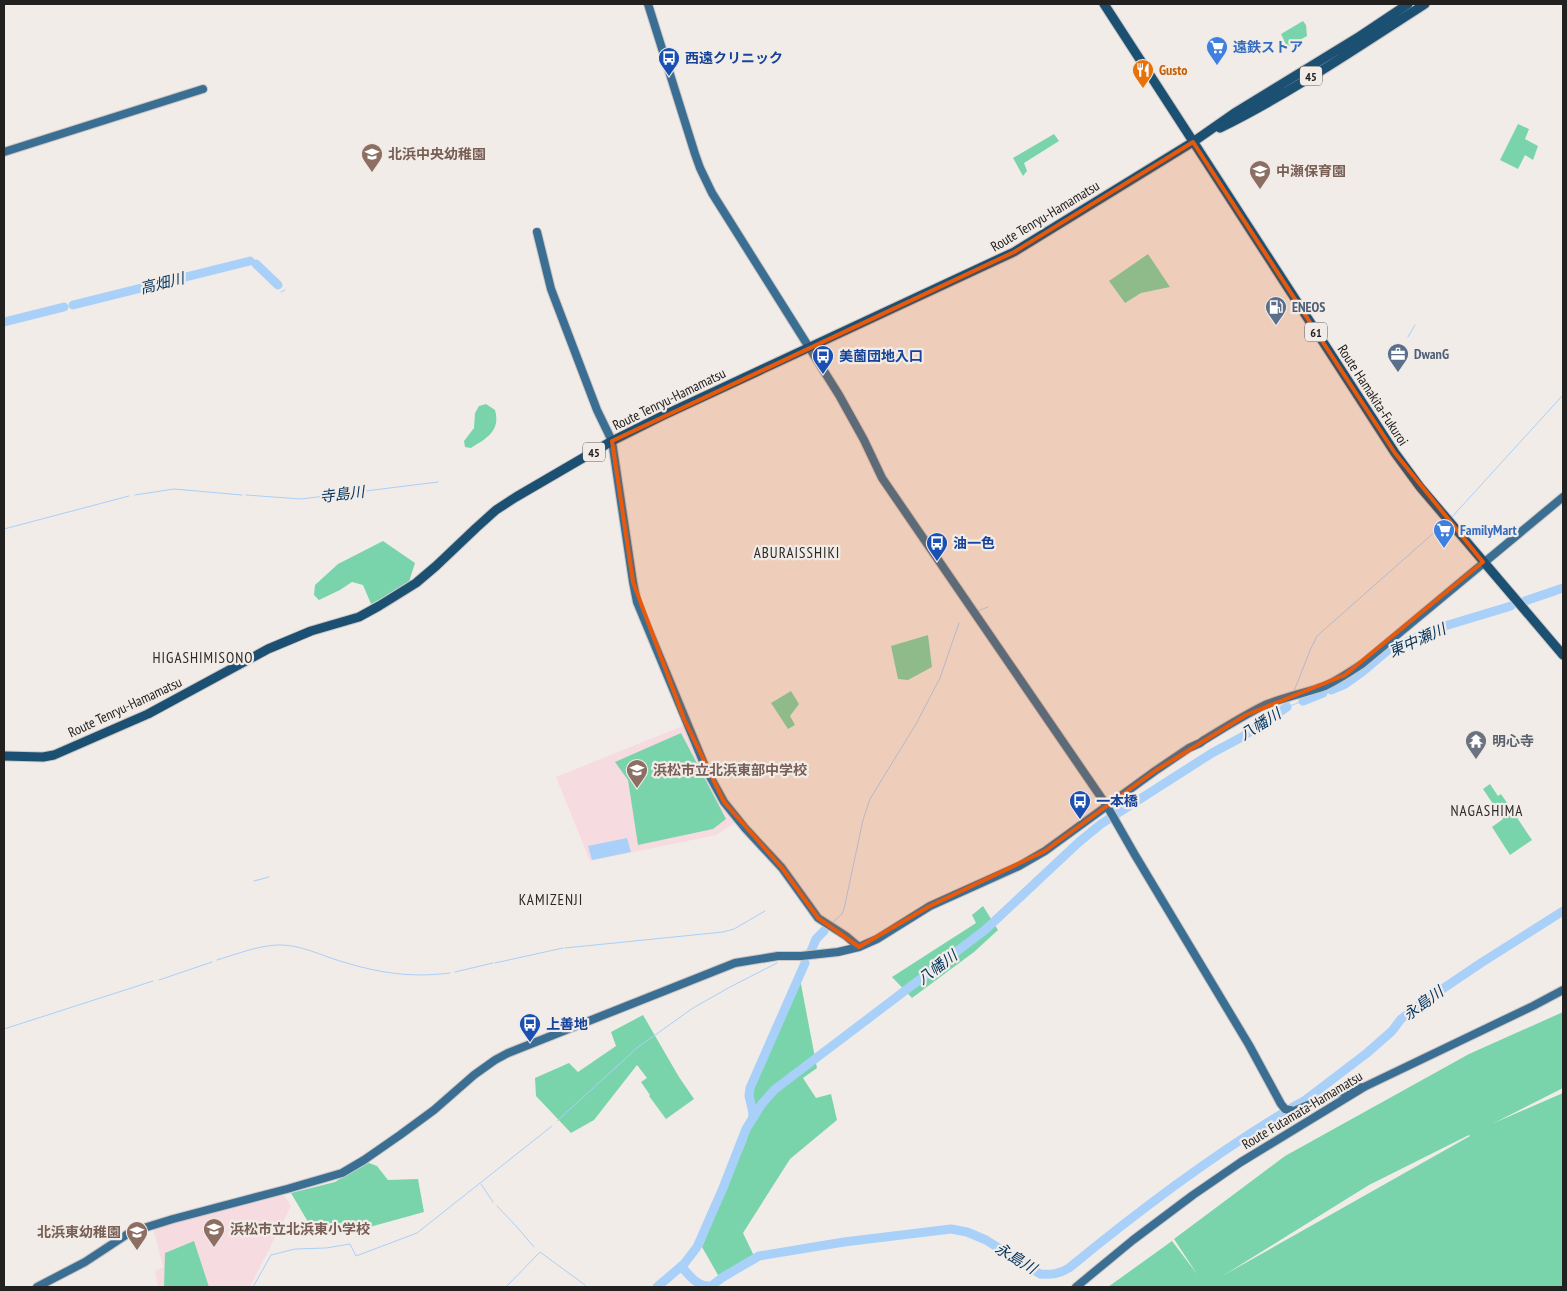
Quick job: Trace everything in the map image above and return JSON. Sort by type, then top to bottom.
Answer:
[{"type":"main road","name":"Route Hamakita-Fukuroi","points":[[1104,4],[1394,453],[1420,487],[1563,655]]},
{"type":"main road","name":"Route Tenryu-Hamamatsu","points":[[4,756],[43,757],[54,755],[148,714],[276,646],[311,631],[359,616],[416,583],[503,506],[612,442],[809,347],[1014,252],[1193,142],[1236,112],[1360,36],[1408,4]]},
{"type":"main road","name":"Route Tenryu-Hamamatsu","points":[[1193,142],[1240,119],[1425,4]]},
{"type":"street","points":[[648,4],[695,154],[703,177],[712,193],[847,408],[882,478],[1109,809],[1285,1109],[1294,1111],[1352,1088],[1364,1087]]},
{"type":"street","points":[[4,152],[203,89]]},
{"type":"street","points":[[538,232],[552,288],[597,410],[612,442],[637,602],[707,771],[724,802],[782,868],[815,915],[859,947]]},
{"type":"street","points":[[38,1287],[85,1262],[134,1231],[342,1173],[400,1135],[434,1110],[474,1075],[494,1060],[508,1053],[735,963],[778,956],[801,956],[838,952],[877,940],[914,915],[946,898],[1019,866],[1045,851],[1109,809],[1155,772],[1190,748],[1246,715],[1291,696],[1324,686],[1350,672],[1563,497]]},
{"type":"street","name":"Route Futamata-Hamamatsu","points":[[1076,1287],[1133,1240],[1201,1189],[1241,1162],[1364,1087],[1534,1006],[1563,990]]},
{"type":"highlighted area","points":[[1193,142],[1395,453],[1483,562],[1345,675],[1246,715],[1155,771],[1045,851],[930,906],[859,947],[818,918],[782,868],[724,802],[684,719],[633,582],[612,441],[1014,252]]},
{"type":"shaded area","name":"浜松市立北浜東部中学校","points":[[685,725],[736,822],[716,835],[590,861],[556,777]]},
{"type":"shaded area","name":"浜松市立北浜東小学校","points":[[284,1195],[291,1206],[250,1287],[158,1287],[155,1271],[163,1267],[153,1228]]},
{"type":"green space","points":[[1303,21],[1306,25],[1307,36],[1287,47],[1281,34]]},
{"type":"green space","points":[[1518,124],[1529,129],[1525,139],[1538,146],[1533,160],[1525,155],[1518,169],[1500,160]]},
{"type":"green space","points":[[1054,134],[1059,141],[1024,163],[1027,171],[1023,176],[1013,158]]},
{"type":"green space","points":[[1148,254],[1170,287],[1141,293],[1125,303],[1109,281]]},
{"type":"green space","points":[[486,404],[495,410],[496,424],[494,429],[487,438],[477,445],[471,448],[465,447],[464,441],[474,428],[475,413],[479,406]]},
{"type":"green space","points":[[383,541],[415,563],[408,585],[371,604],[363,585],[352,582],[319,600],[314,595],[315,585],[338,564]]},
{"type":"green space","points":[[928,635],[932,667],[908,680],[898,679],[891,646]]},
{"type":"green space","points":[[791,691],[799,704],[790,716],[795,725],[788,729],[771,703]]},
{"type":"green space","points":[[681,733],[726,819],[713,829],[638,845],[628,780],[615,762]]},
{"type":"green space","points":[[1490,784],[1498,796],[1501,794],[1532,840],[1510,855],[1492,827],[1503,819],[1483,789]]},
{"type":"green space","points":[[983,906],[998,930],[974,952],[912,998],[892,977],[976,923],[972,915]]},
{"type":"green space","points":[[800,979],[817,1068],[803,1078],[816,1098],[831,1094],[837,1120],[790,1159],[743,1233],[755,1258],[718,1275],[702,1247],[747,1139],[751,1091]]},
{"type":"green space","points":[[1563,1012],[1563,1088],[1494,1123],[1563,1093],[1563,1287],[1108,1287],[1172,1241],[1197,1274],[1174,1239],[1285,1156],[1469,1054]],"holes":[[[1470,1136],[1224,1275],[1369,1185]]]},
{"type":"green space","points":[[643,1015],[694,1099],[666,1119],[641,1082],[647,1078],[637,1065],[594,1120],[571,1133],[536,1096],[535,1078],[569,1063],[578,1072],[616,1046],[611,1032]]},
{"type":"green space","points":[[366,1162],[377,1166],[388,1180],[418,1179],[424,1212],[366,1228],[364,1224],[311,1227],[291,1193],[335,1182]]},
{"type":"green space","points":[[194,1241],[209,1287],[164,1287],[165,1253]]},
{"type":"water","points":[[627,838],[631,852],[592,860],[588,846]]},
{"type":"waterway","name":"高畑川","points":[[73,305],[250,261]]},
{"type":"waterway","name":"高畑川","points":[[256,264],[278,285]]},
{"type":"waterway","name":"高畑川","points":[[281,292],[285,290]]},
{"type":"waterway","name":"高畑川","points":[[4,322],[64,307]]},
{"type":"waterway","points":[[1408,337],[1415,325]]},
{"type":"waterway","points":[[1451,518],[1563,395]]},
{"type":"waterway","name":"寺島川","points":[[246,495],[301,499],[438,482]]},
{"type":"waterway","name":"寺島川","points":[[135,495],[174,489],[242,495]]},
{"type":"waterway","name":"寺島川","points":[[4,529],[129,496]]},
{"type":"waterway","points":[[1293,693],[1317,636],[1446,522]]},
{"type":"waterway","name":"東中瀬川","points":[[1525,601],[1563,588]]},
{"type":"waterway","name":"東中瀬川","points":[[1331,690],[1345,684],[1388,650],[1435,629],[1511,606]]},
{"type":"waterway","points":[[978,611],[988,607]]},
{"type":"waterway","points":[[831,924],[842,914],[844,909],[863,820],[870,799],[916,724],[940,678],[959,623]]},
{"type":"waterway","name":"東中瀬川","points":[[1303,701],[1323,693]]},
{"type":"waterway","points":[[1291,699],[1287,707],[1303,701]]},
{"type":"waterway","name":"八幡川","points":[[657,1287],[684,1264],[697,1247],[746,1129],[761,1105],[774,1090],[985,930],[1079,842],[1101,824],[1287,707]]},
{"type":"waterway","points":[[254,881],[269,877]]},
{"type":"waterway","points":[[565,948],[723,932],[734,929],[765,911]]},
{"type":"waterway","name":"永島川","points":[[1293,1107],[1304,1101],[1367,1053],[1392,1031],[1401,1019],[1429,998],[1563,911]]},
{"type":"waterway","points":[[811,951],[816,939],[824,931]]},
{"type":"waterway","points":[[217,960],[262,947],[285,945],[381,971],[408,975],[450,973]]},
{"type":"waterway","points":[[495,963],[563,948]]},
{"type":"waterway","points":[[159,980],[212,962]]},
{"type":"waterway","points":[[455,972],[493,963]]},
{"type":"waterway","points":[[557,1121],[638,1047],[693,1008],[777,963]]},
{"type":"waterway","points":[[754,1117],[749,1096],[750,1088],[805,963]]},
{"type":"waterway","points":[[4,1029],[153,981]]},
{"type":"waterway","name":"永島川","points":[[710,1287],[723,1277],[759,1256],[844,1242],[951,1229],[967,1232],[986,1240],[1040,1274],[1059,1273],[1069,1268],[1200,1167],[1283,1113]]},
{"type":"waterway","points":[[253,1287],[271,1255],[295,1249],[326,1248],[350,1244],[356,1256],[417,1233],[552,1126]]},
{"type":"waterway","points":[[481,1184],[493,1202]]},
{"type":"waterway","points":[[497,1206],[534,1247]]},
{"type":"waterway","points":[[506,1287],[540,1252],[585,1285]]},
{"type":"waterway","points":[[681,1266],[698,1283],[711,1286]]},
{"type":"place","name":"遠鉄ストア","points":[[1217,66]]},
{"type":"place","name":"西遠クリニック","points":[[669,77]]},
{"type":"place","name":"Gusto","points":[[1143,89]]},
{"type":"place","name":"北浜中央幼稚園","points":[[372,173]]},
{"type":"place","name":"中瀬保育園","points":[[1260,190]]},
{"type":"place","name":"ENEOS","points":[[1276,326]]},
{"type":"place","name":"DwanG","points":[[1398,373]]},
{"type":"place","name":"美薗団地入口","points":[[823,375]]},
{"type":"place","name":"FamilyMart","points":[[1444,549]]},
{"type":"place","name":"油一色","points":[[937,562]]},
{"type":"place","name":"明心寺","points":[[1476,760]]},
{"type":"place","name":"浜松市立北浜東部中学校","points":[[637,789]]},
{"type":"place","name":"一本橋","points":[[1080,820]]},
{"type":"place","name":"上善地","points":[[530,1043]]},
{"type":"place","name":"浜松市立北浜東小学校","points":[[214,1248]]},
{"type":"place","name":"北浜東幼稚園","points":[[137,1251]]},
{"type":"district","name":"ABURAISSHIKI","points":[[797,552]]},
{"type":"district","name":"HIGASHIMISONO","points":[[203,657]]},
{"type":"district","name":"NAGASHIMA","points":[[1487,810]]},
{"type":"district","name":"KAMIZENJI","points":[[551,899]]}]
